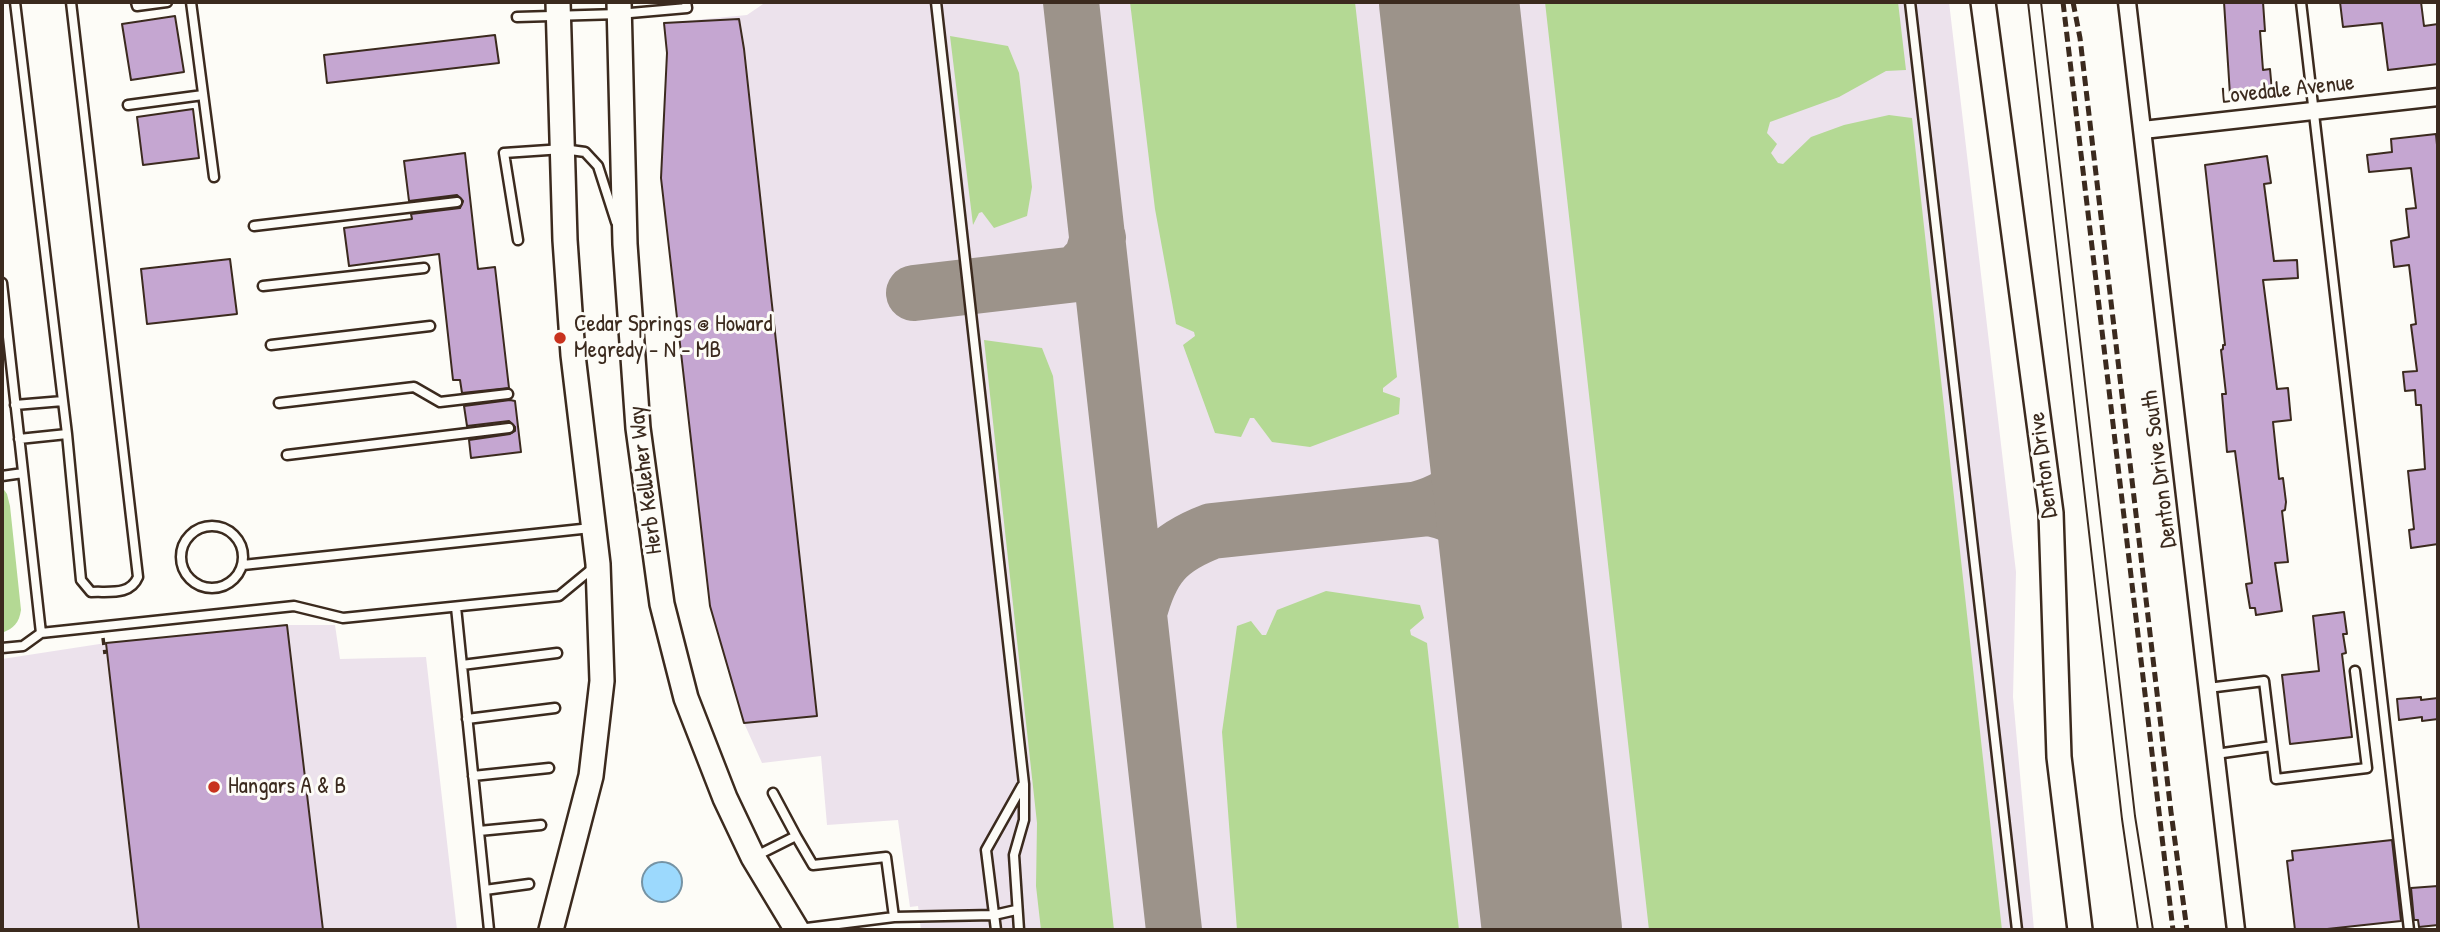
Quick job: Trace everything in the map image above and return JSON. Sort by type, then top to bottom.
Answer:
[{"type":"main road","name":"Denton Drive","points":[[1983,2],[2051,513],[2059,757],[2081,930]]},
{"type":"main road","points":[[551,930],[588,787],[602,681],[598,564],[573,355],[565,240],[558,8]]},
{"type":"main road","name":"Herb Kelleher Way","points":[[619,8],[625,244],[638,428],[662,604],[686,698],[726,798],[753,857],[797,930]]},
{"type":"street","name":"Denton Drive South","points":[[2127,2],[2236,930]]},
{"type":"street","name":"Lovedale Avenue","points":[[2143,130],[2438,97]]},
{"type":"lane","points":[[15,2],[67,434],[81,580],[91,592],[128,590],[138,577],[71,2]]},
{"type":"lane","points":[[136,2],[137,6],[167,2]]},
{"type":"lane","points":[[191,2],[214,177]]},
{"type":"lane","points":[[517,17],[558,8],[687,8],[687,2]]},
{"type":"lane","points":[[936,2],[1024,784],[1024,820],[1014,855],[1018,930]]},
{"type":"lane","points":[[1910,2],[2017,930]]},
{"type":"lane","points":[[2301,2],[2409,930]]},
{"type":"lane","points":[[128,105],[203,95]]},
{"type":"lane","points":[[518,240],[504,153],[563,149],[585,152],[598,166],[625,244]]},
{"type":"lane","points":[[254,226],[457,202]]},
{"type":"lane","points":[[263,286],[424,268]]},
{"type":"lane","points":[[2,283],[41,633]]},
{"type":"lane","points":[[271,345],[430,326]]},
{"type":"lane","points":[[279,403],[414,387],[440,402],[508,394]]},
{"type":"lane","points":[[15,405],[63,401]]},
{"type":"lane","points":[[287,455],[509,428]]},
{"type":"lane","points":[[19,439],[67,434]]},
{"type":"lane","points":[[2,476],[23,473]]},
{"type":"lane","points":[[243,565],[243,554],[234,535],[215,526],[194,532],[182,549],[183,568],[196,583],[205,587],[224,586],[232,581],[243,565],[594,527]]},
{"type":"lane","points":[[2,648],[23,646],[41,633],[54,631],[294,606],[343,618],[559,596],[598,564]]},
{"type":"lane","points":[[456,607],[489,930]]},
{"type":"lane","points":[[462,665],[557,653]]},
{"type":"lane","points":[[2208,688],[2264,681],[2276,779],[2367,768],[2355,671]]},
{"type":"lane","points":[[467,719],[555,708]]},
{"type":"lane","points":[[2216,754],[2272,746]]},
{"type":"lane","points":[[473,776],[550,768]]},
{"type":"lane","points":[[996,930],[986,849],[1024,784]]},
{"type":"lane","points":[[773,793],[813,865],[886,857],[894,918]]},
{"type":"lane","points":[[479,831],[541,825]]},
{"type":"lane","points":[[753,857],[796,836]]},
{"type":"lane","points":[[485,890],[529,884]]},
{"type":"lane","points":[[797,930],[894,918],[994,915],[1016,910]]},
{"type":"path","points":[[103,633],[104,654]]},
{"type":"shaded area","points":[[766,2],[1949,2],[2016,572],[2013,697],[2034,930],[921,930],[918,906],[910,907],[898,820],[827,825],[821,756],[762,763],[744,723],[710,606],[661,178],[667,53],[664,23],[747,15]]},
{"type":"shaded area","points":[[287,625],[335,625],[340,659],[426,657],[457,930],[2,930],[2,659],[106,643]]},
{"type":"green space","points":[[1130,2],[1355,2],[1397,377],[1383,388],[1383,392],[1400,398],[1399,414],[1310,447],[1272,442],[1254,418],[1250,418],[1241,437],[1215,433],[1183,345],[1195,336],[1194,332],[1176,324],[1155,209]]},
{"type":"green space","points":[[1545,2],[1898,2],[1906,70],[1886,71],[1839,97],[1770,122],[1767,133],[1777,144],[1771,153],[1778,163],[1783,164],[1811,137],[1844,125],[1889,115],[1912,118],[2002,930],[1649,930]]},
{"type":"green space","points":[[950,36],[1008,46],[1019,73],[1032,187],[1027,216],[994,228],[982,212],[973,225]]},
{"type":"green space","points":[[984,340],[1042,348],[1053,376],[1114,930],[1041,930],[1036,886],[1037,823]]},
{"type":"green space","points":[[2,487],[10,506],[21,610],[15,624],[2,633]]},
{"type":"green space","points":[[1326,591],[1420,605],[1424,618],[1410,630],[1411,635],[1427,643],[1459,930],[1237,930],[1222,732],[1237,626],[1251,621],[1262,635],[1266,635],[1277,610]]},
{"type":"water","points":[[662,862],[676,868],[682,882],[676,896],[662,902],[648,896],[642,882],[648,868]]},
{"type":"building","points":[[2224,2],[2263,2],[2265,31],[2260,31],[2263,70],[2270,69],[2272,91],[2230,95]]},
{"type":"building","points":[[2340,2],[2421,2],[2424,26],[2438,24],[2438,64],[2388,70],[2382,23],[2343,27]]},
{"type":"building","points":[[175,16],[184,72],[131,80],[122,24]]},
{"type":"building","points":[[739,19],[817,716],[744,723],[710,606],[661,178],[667,53],[664,23]]},
{"type":"building","points":[[495,35],[499,63],[327,83],[324,55]]},
{"type":"building","points":[[193,109],[199,158],[143,165],[137,117]]},
{"type":"building","points":[[2436,134],[2438,544],[2411,548],[2409,530],[2414,529],[2408,471],[2425,469],[2421,405],[2416,405],[2415,390],[2405,391],[2403,372],[2417,371],[2411,325],[2416,324],[2409,265],[2394,267],[2391,241],[2409,237],[2406,209],[2416,208],[2411,168],[2369,172],[2367,155],[2392,152],[2391,139]]},
{"type":"building","points":[[465,153],[478,269],[495,267],[509,388],[462,393],[460,380],[453,380],[439,254],[349,266],[344,228],[412,219],[411,214],[460,208],[463,201],[457,195],[409,201],[404,161]]},
{"type":"building","points":[[2267,156],[2271,183],[2264,184],[2274,261],[2297,260],[2298,278],[2263,280],[2277,389],[2288,388],[2291,420],[2273,422],[2279,479],[2283,478],[2286,502],[2285,510],[2282,511],[2288,562],[2275,563],[2282,611],[2256,615],[2255,608],[2250,608],[2246,584],[2252,583],[2235,451],[2227,452],[2222,394],[2226,394],[2221,350],[2225,345],[2205,165]]},
{"type":"building","points":[[230,259],[237,314],[147,324],[141,269]]},
{"type":"building","points":[[515,401],[521,452],[471,458],[469,440],[510,434],[515,431],[515,427],[509,421],[467,426],[464,406]]},
{"type":"building","points":[[2344,612],[2347,634],[2343,634],[2346,653],[2342,654],[2352,737],[2290,744],[2282,675],[2319,671],[2313,616]]},
{"type":"building","name":"Hangars A & B","points":[[287,625],[323,930],[139,930],[106,643]]},
{"type":"building","points":[[2421,697],[2421,700],[2438,698],[2438,719],[2422,721],[2422,717],[2399,720],[2397,699]]},
{"type":"building","points":[[2392,840],[2401,921],[2295,930],[2287,861],[2293,860],[2292,851]]},
{"type":"building","points":[[2438,886],[2438,925],[2419,927],[2418,920],[2414,920],[2411,888]]},
{"type":"taxiway","points":[[1071,2],[1174,930]]},
{"type":"taxiway","points":[[914,293],[1077,274],[1092,258],[1098,238]]},
{"type":"taxiway","points":[[1418,509],[1450,496],[1473,475],[1488,448],[1495,414]]},
{"type":"taxiway","points":[[1139,613],[1149,583],[1163,561],[1183,545],[1212,531],[1430,508],[1456,516],[1478,529],[1497,547],[1512,570]]},
{"type":"runway","points":[[1449,2],[1552,930]]},
{"type":"tram line","points":[[2028,2],[2122,819],[2138,930]]},
{"type":"tram line","points":[[2041,2],[2135,816],[2153,930]]},
{"type":"railway","points":[[2063,2],[2173,930]]},
{"type":"railway","points":[[2073,2],[2080,38],[2187,930]]},
{"type":"place","name":"Cedar Springs @ Howard Megredy - N - MB","points":[[560,338]]},
{"type":"place","name":"Hangars A & B","points":[[214,787]]}]
